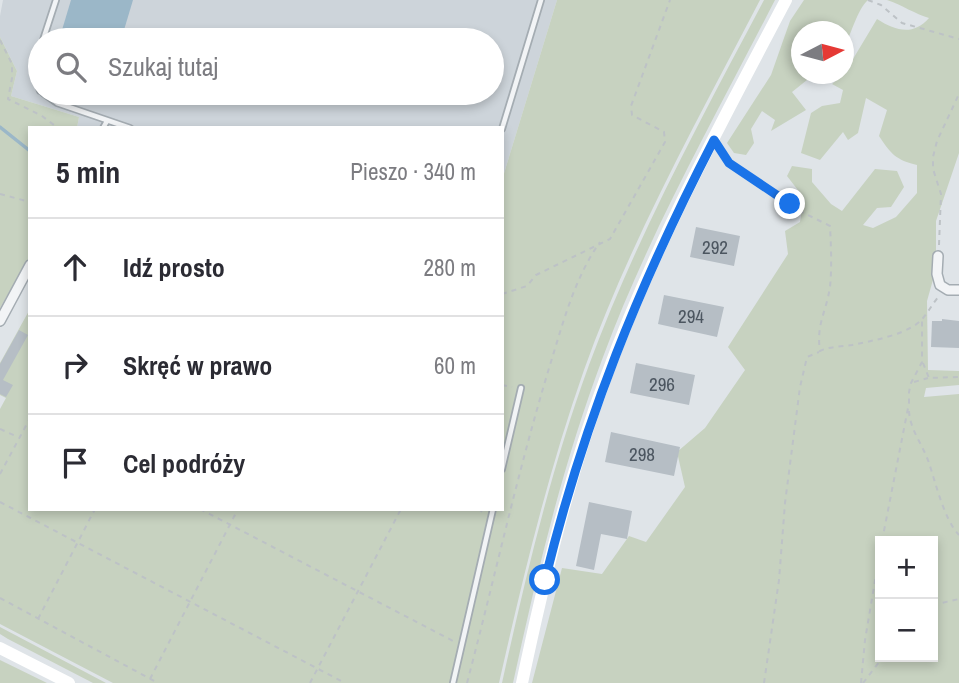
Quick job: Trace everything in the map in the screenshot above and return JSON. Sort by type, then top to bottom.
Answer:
[{"type":"street","points":[[522,683],[552,552],[573,476],[618,344],[670,225],[786,0]]},
{"type":"street","points":[[938,256],[938,280],[943,289],[959,290]]},
{"type":"street","points":[[0,321],[28,269]]},
{"type":"street","points":[[0,648],[69,683]]},
{"type":"lane","points":[[47,28],[56,0]]},
{"type":"lane","points":[[503,126],[541,0]]},
{"type":"lane","points":[[63,105],[123,126]]},
{"type":"lane","points":[[104,126],[107,121]]},
{"type":"lane","points":[[504,460],[521,388]]},
{"type":"lane","points":[[453,683],[493,511]]},
{"type":"path","points":[[504,293],[527,286],[536,275],[610,239],[666,142],[664,132],[632,115],[631,106],[670,0]]},
{"type":"path","points":[[868,0],[881,5],[902,23],[959,39]]},
{"type":"path","points":[[0,40],[12,64],[8,99],[55,126]]},
{"type":"path","points":[[938,256],[940,194],[933,169],[933,157],[937,141],[959,94]]},
{"type":"path","points":[[714,140],[729,163],[798,210],[830,226],[831,277],[818,333],[820,351]]},
{"type":"path","points":[[0,194],[28,201]]},
{"type":"path","points":[[467,683],[516,481],[539,399],[575,289],[600,242]]},
{"type":"path","points":[[764,683],[779,580],[785,503],[800,387],[807,357],[828,347],[890,336],[922,320],[943,289]]},
{"type":"path","points":[[922,320],[922,362],[929,378]]},
{"type":"path","points":[[922,362],[909,392],[912,428],[930,464],[950,522],[959,535]]},
{"type":"path","points":[[911,383],[929,378],[959,377]]},
{"type":"path","points":[[504,385],[521,388]]},
{"type":"path","points":[[883,536],[909,403]]},
{"type":"path","points":[[0,474],[28,422]]},
{"type":"path","points":[[0,429],[19,438]]},
{"type":"path","points":[[0,502],[345,683]]},
{"type":"path","points":[[37,620],[94,511]]},
{"type":"path","points":[[204,511],[462,646]]},
{"type":"path","points":[[150,679],[237,511]]},
{"type":"path","points":[[310,683],[400,511]]},
{"type":"path","points":[[862,683],[865,640],[875,581]]},
{"type":"path","points":[[0,598],[158,683]]},
{"type":"path","points":[[938,604],[959,599]]},
{"type":"path","points":[[862,683],[879,662]]},
{"type":"shaded area","points":[[3,0],[557,0],[504,173],[504,126],[77,126],[79,117],[40,105],[504,105],[504,28],[28,28],[28,101],[11,96],[17,71],[0,37]]},
{"type":"green space","points":[[557,0],[760,0],[643,228],[602,322],[571,408],[548,486],[499,683],[113,683],[0,624],[0,409],[6,398],[0,395],[0,363],[28,313],[28,511],[504,511],[504,173]]},
{"type":"green space","points":[[764,0],[775,0],[662,220],[603,357],[575,437],[552,518],[513,683],[502,683],[540,522],[575,404],[607,318],[648,225]]},
{"type":"green space","points":[[804,0],[868,0],[854,25],[854,21],[791,21],[791,84],[802,84],[792,92],[806,110],[771,131],[775,120],[762,111],[751,129],[754,143],[746,155],[734,153],[727,143],[771,75],[790,21]]},
{"type":"green space","points":[[887,0],[959,0],[959,153],[936,221],[936,269],[927,301],[928,370],[959,371],[959,385],[926,388],[924,397],[959,394],[959,683],[532,683],[562,568],[602,574],[629,536],[646,542],[685,487],[677,452],[705,428],[745,370],[728,347],[788,254],[785,231],[800,222],[804,198],[787,176],[792,166],[812,169],[812,182],[831,204],[842,211],[875,169],[897,171],[904,187],[891,207],[877,208],[863,225],[873,228],[896,217],[917,193],[917,165],[899,158],[887,147],[879,136],[887,110],[866,98],[858,133],[848,140],[843,132],[820,160],[801,153],[811,113],[822,106],[840,103],[843,90],[832,84],[854,84],[854,57],[877,19],[904,30],[917,27],[929,18]]},
{"type":"green space","points":[[0,37],[17,71],[11,96],[28,101],[28,105],[40,105],[79,117],[77,126],[28,126],[28,259],[0,308]]},
{"type":"green space","points":[[0,627],[106,683],[93,683],[8,639],[0,634]]},
{"type":"green space","points":[[0,660],[47,683],[0,683]]},
{"type":"water","points":[[71,0],[133,0],[125,28],[63,28]]},
{"type":"building","points":[[696,227],[740,236],[734,266],[690,257]]},
{"type":"building","points":[[664,295],[724,307],[717,337],[658,324]]},
{"type":"building","points":[[932,321],[959,321],[959,348],[931,347]]},
{"type":"building","points":[[19,330],[28,335],[3,380],[13,385],[6,397],[0,394],[0,364]]},
{"type":"building","points":[[636,363],[695,375],[689,405],[630,393]]},
{"type":"building","points":[[611,432],[680,447],[674,476],[605,462]]},
{"type":"building","points":[[589,502],[632,511],[627,539],[601,534],[594,570],[576,566]]},
{"type":"waterway","points":[[0,127],[28,149]]},
{"type":"route","points":[[545,580],[569,489],[618,344],[670,225],[714,140],[729,163],[790,204]]}]
